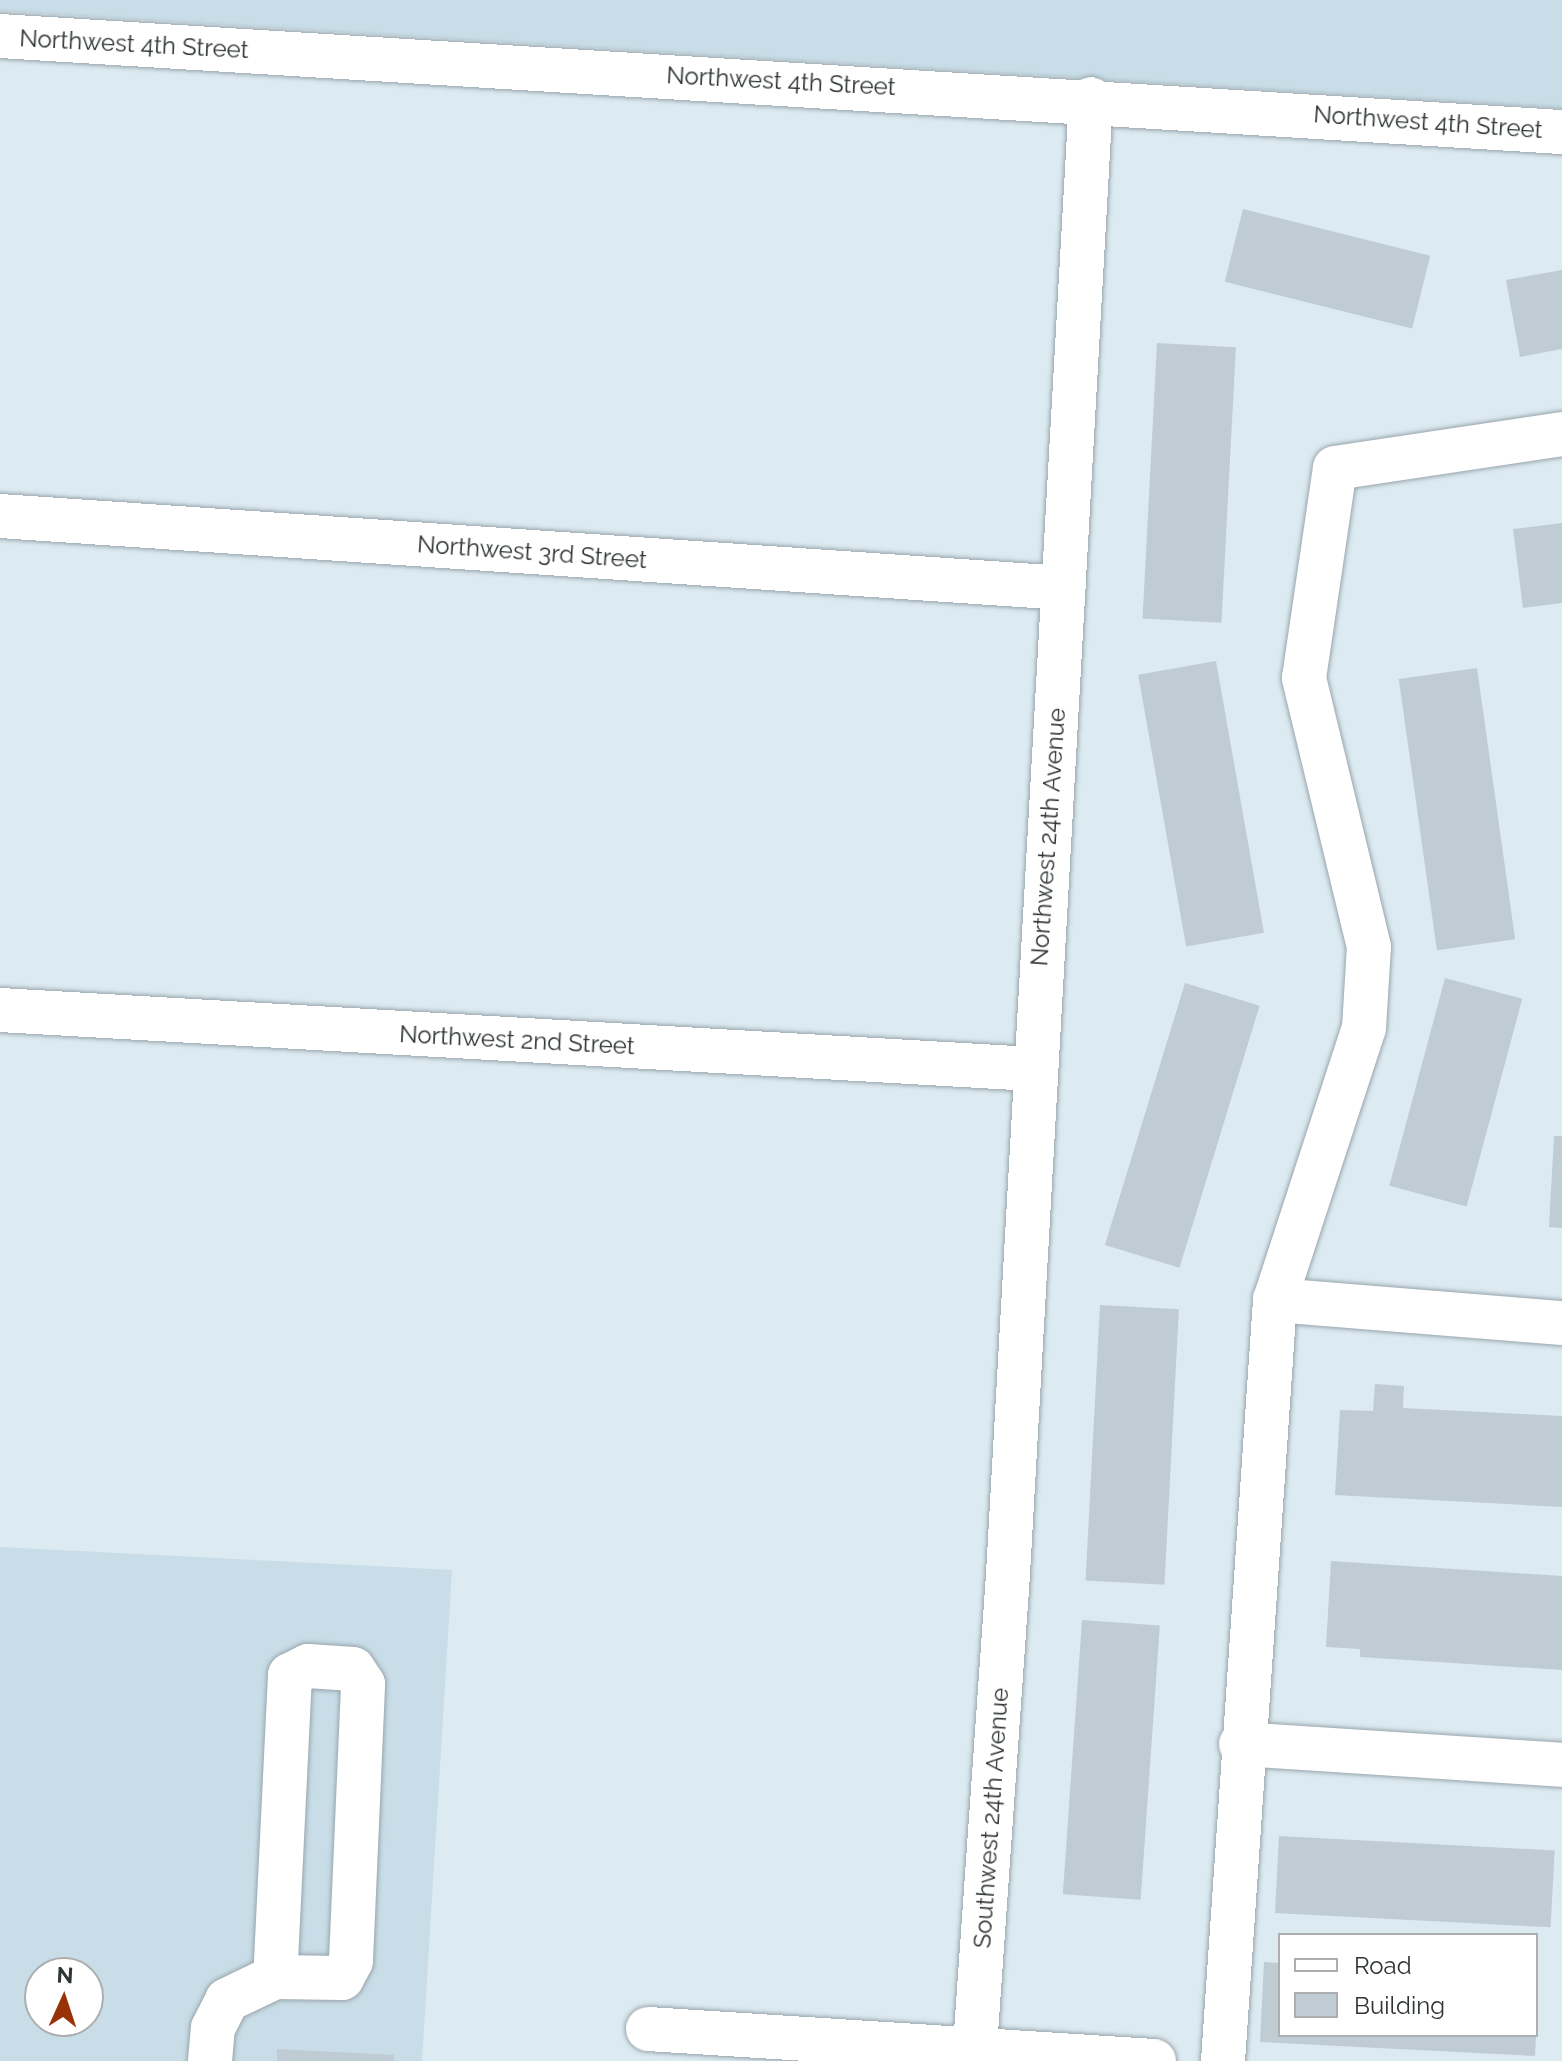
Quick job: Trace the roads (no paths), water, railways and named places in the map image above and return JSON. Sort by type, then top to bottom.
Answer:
[{"type":"street","name":"Northwest 4th Street","points":[[0,36],[1091,99],[1562,132]]},
{"type":"street","name":"Northwest 24th Avenue","points":[[1008,1574],[1034,1069],[1091,99]]},
{"type":"street","points":[[1223,2061],[1241,1744],[1275,1300],[1364,1028],[1369,947],[1304,678],[1335,468],[1562,434]]},
{"type":"street","name":"Northwest 3rd Street","points":[[0,516],[1064,588]]},
{"type":"street","name":"Northwest 2nd Street","points":[[0,1010],[1034,1069]]},
{"type":"street","points":[[1275,1300],[1562,1323]]},
{"type":"street","name":"Southwest 24th Avenue","points":[[974,2054],[1008,1574]]},
{"type":"street","points":[[210,2061],[213,2028],[227,2000],[275,1977],[342,1978],[351,1961],[363,1684],[353,1669],[308,1666],[290,1675],[275,1977]]},
{"type":"street","points":[[1241,1744],[1562,1765]]},
{"type":"street","points":[[648,2029],[974,2054],[1154,2061]]}]
